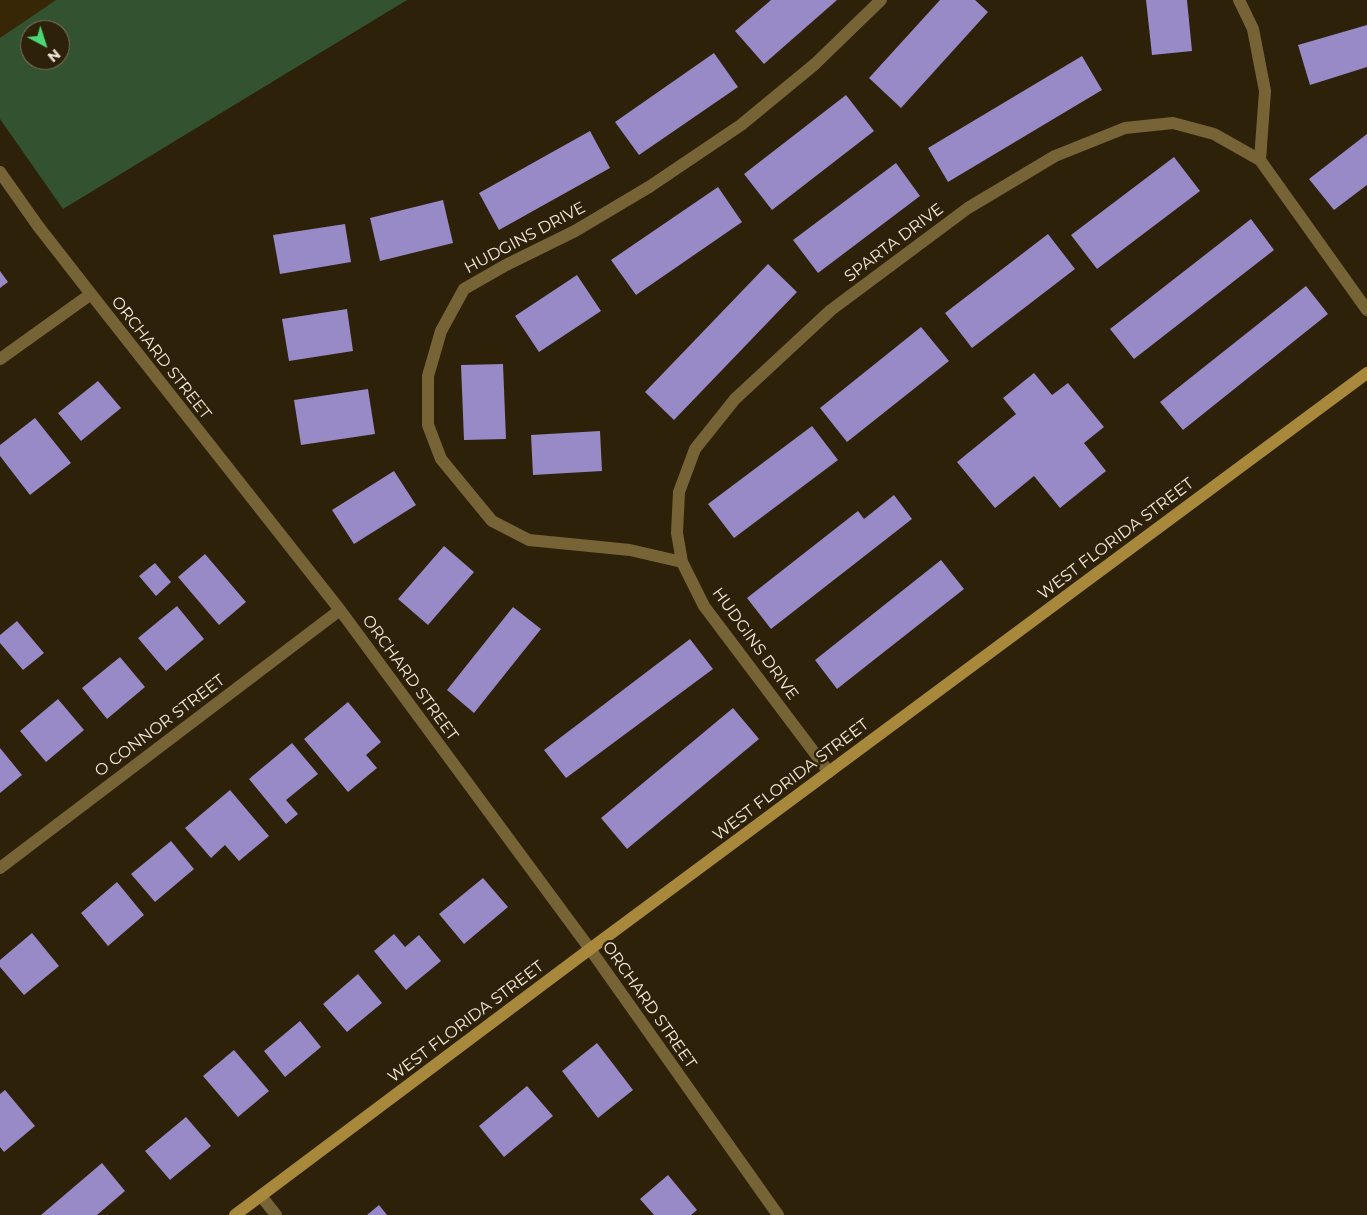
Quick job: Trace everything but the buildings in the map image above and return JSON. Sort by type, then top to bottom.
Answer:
[{"type":"main road","name":"WEST FLORIDA STREET","points":[[236,1215],[590,949],[1367,374]]},
{"type":"street","name":"HUDGINS DRIVE","points":[[829,772],[704,606],[682,562],[630,550],[529,540],[492,521],[441,459],[428,424],[428,376],[441,331],[464,288],[575,231],[650,187],[741,125],[815,64],[881,0]]},
{"type":"street","points":[[1239,0],[1253,29],[1265,91],[1260,160],[1367,310]]},
{"type":"street","name":"SPARTA DRIVE","points":[[682,562],[677,533],[679,492],[695,450],[735,399],[830,310],[968,208],[1055,156],[1125,128],[1173,124],[1214,134],[1260,160]]},
{"type":"street","name":"ORCHARD STREET","points":[[0,172],[38,226],[340,610],[590,949],[778,1215]]},
{"type":"street","points":[[0,359],[91,294]]},
{"type":"street","name":"O CONNOR STREET","points":[[0,868],[340,610]]},
{"type":"street","points":[[261,1196],[276,1215]]},
{"type":"shaded area","points":[[0,0],[56,0],[27,20],[20,20],[20,24],[0,38]]},
{"type":"green space","points":[[56,0],[407,0],[63,209],[0,119],[0,38],[20,24],[20,70],[70,70],[70,20],[27,20]]}]
